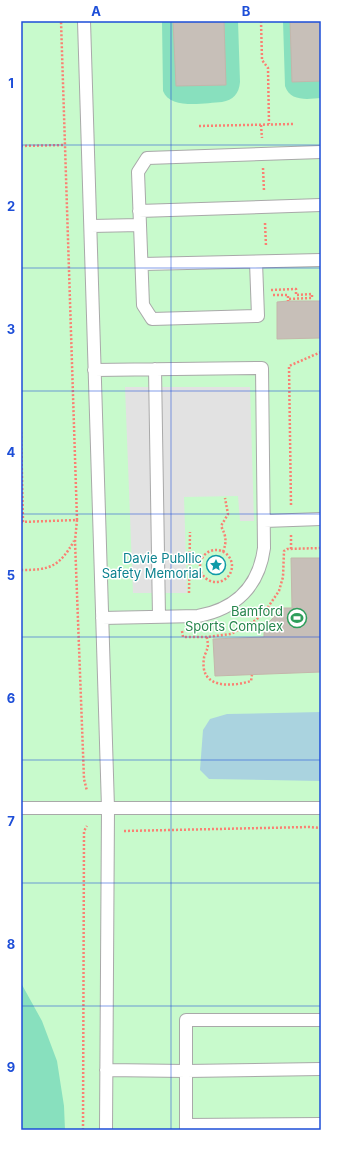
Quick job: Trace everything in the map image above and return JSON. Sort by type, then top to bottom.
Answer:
[{"type":"lane","points":[[84,21],[108,808],[106,1130]]},
{"type":"lane","points":[[256,262],[258,316],[152,319],[143,305],[138,172],[147,158],[321,152]]},
{"type":"lane","points":[[139,211],[321,205]]},
{"type":"lane","points":[[91,226],[140,225]]},
{"type":"lane","points":[[142,264],[321,260]]},
{"type":"lane","points":[[94,370],[262,368],[264,548],[262,560],[252,584],[236,600],[211,613],[198,616],[102,618]]},
{"type":"lane","points":[[155,369],[159,617]]},
{"type":"lane","points":[[264,521],[321,519]]},
{"type":"lane","points":[[21,808],[321,808]]},
{"type":"lane","points":[[321,1020],[186,1020],[186,1127],[321,1124]]},
{"type":"lane","points":[[106,1070],[186,1071],[321,1069]]},
{"type":"path","points":[[61,21],[77,520],[75,541],[84,779],[87,791]]},
{"type":"path","points":[[261,21],[262,60],[268,68],[269,124]]},
{"type":"path","points":[[199,126],[292,124]]},
{"type":"path","points":[[262,125],[262,142]]},
{"type":"path","points":[[21,146],[65,145]]},
{"type":"path","points":[[263,164],[264,196]]},
{"type":"path","points":[[265,219],[266,250]]},
{"type":"path","points":[[267,290],[296,289],[296,295],[312,294],[312,298],[288,300],[288,295],[282,295]]},
{"type":"path","points":[[291,506],[289,366],[321,352]]},
{"type":"path","points":[[21,432],[22,522],[77,520]]},
{"type":"path","points":[[223,552],[227,537],[221,526],[228,514],[225,498]]},
{"type":"path","points":[[189,593],[190,532]]},
{"type":"path","points":[[291,534],[291,549]]},
{"type":"path","points":[[21,570],[41,570],[52,566],[61,560],[75,541]]},
{"type":"path","points":[[214,550],[223,552],[228,556],[232,566],[229,575],[225,579],[215,582],[210,581],[205,578],[202,573],[200,564],[205,554],[214,550]]},
{"type":"path","points":[[190,578],[202,573]]},
{"type":"path","points":[[207,637],[208,648],[204,657],[204,668],[206,675],[213,682],[223,685],[243,683],[251,681],[252,675]]},
{"type":"path","points":[[83,1130],[84,831],[87,826]]},
{"type":"path","points":[[123,831],[321,828]]},
{"type":"path","points":[[84,831],[91,831]]},
{"type":"green space","points":[[21,21],[321,21],[321,1130],[21,1130]]},
{"type":"green space","points":[[162,21],[238,21],[240,82],[235,96],[222,102],[198,104],[180,103],[167,97],[163,91]]},
{"type":"green space","points":[[283,21],[321,21],[321,98],[311,99],[295,97],[287,91],[285,86]]},
{"type":"green space","points":[[21,983],[42,1021],[57,1061],[64,1106],[65,1130],[21,1130]]},
{"type":"shaded area","points":[[125,387],[250,387],[254,521],[240,521],[238,496],[184,497],[187,593],[133,593]]},
{"type":"water","points":[[321,712],[321,781],[209,779],[200,770],[203,730],[210,719],[227,714]]},
{"type":"building","points":[[173,21],[224,21],[226,85],[176,86]]},
{"type":"building","points":[[290,21],[321,21],[321,81],[292,82]]},
{"type":"building","points":[[321,301],[321,338],[277,339],[277,302]]},
{"type":"building","name":"Bamford Sports Complex","points":[[291,558],[321,558],[321,672],[215,676],[213,639],[264,637],[264,627],[283,608],[292,608]]},
{"type":"place","name":"Davie Publlic Safety Memorial","points":[[216,565]]},
{"type":"place","name":"Bamford Sports Complex","points":[[297,618]]}]
